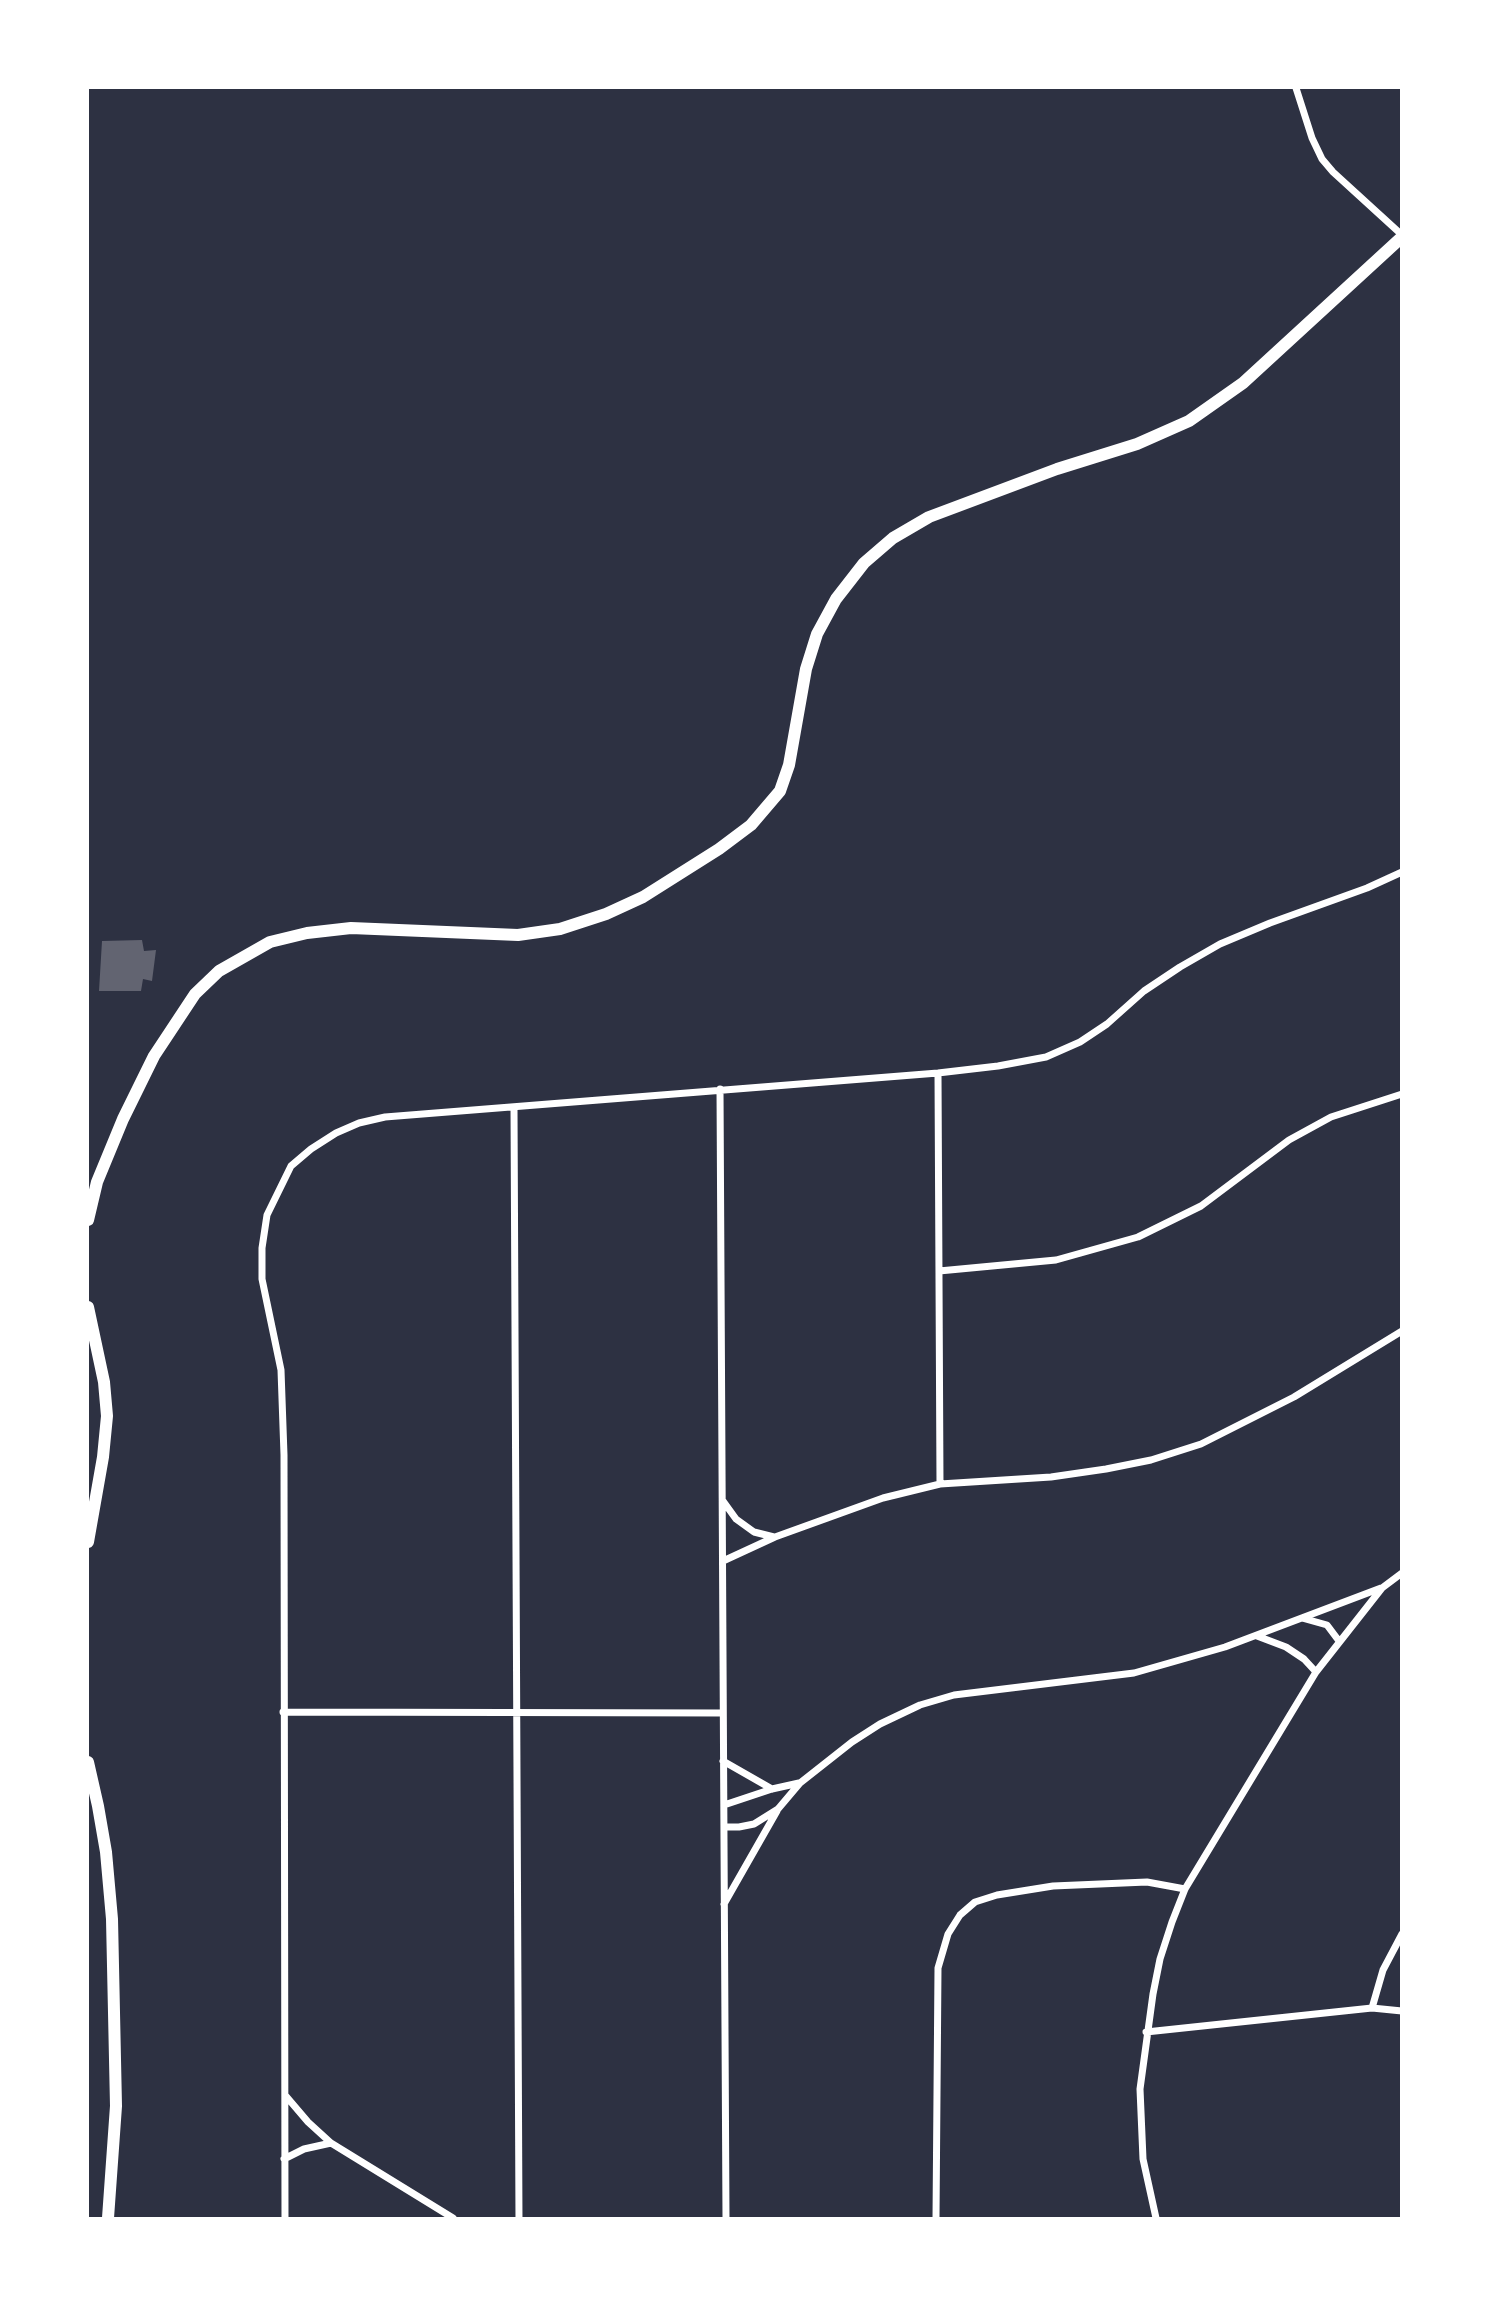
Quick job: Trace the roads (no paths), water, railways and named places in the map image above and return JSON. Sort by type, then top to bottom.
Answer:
[{"type":"street","points":[[88,1220],[97,1182],[107,1157],[154,1056],[195,994],[219,971],[270,942],[307,933],[351,928],[518,935],[560,929],[606,914],[643,897],[719,849],[751,825],[780,791],[789,765],[806,669],[817,634],[836,599],[864,563],[893,538],[929,517],[1137,444],[1189,421],[1244,383],[1402,236],[1322,159],[1312,138],[1296,88]]},
{"type":"street","points":[[285,2218],[284,1455],[281,1370],[262,1279],[262,1248],[267,1215],[291,1167],[310,1149],[336,1133],[385,1117],[938,1073],[1046,1057],[1080,1042],[1107,1024],[1144,990],[1220,944],[1402,872]]},
{"type":"street","points":[[938,1073],[940,1484]]},
{"type":"street","points":[[720,1089],[726,2218]]},
{"type":"street","points":[[939,1271],[1056,1260],[1138,1237],[1200,1206],[1289,1140],[1331,1117],[1402,1094]]},
{"type":"street","points":[[514,1107],[519,2218]]},
{"type":"street","points":[[88,1307],[104,1382],[107,1416],[103,1457],[88,1542]]},
{"type":"street","points":[[723,1561],[846,1509],[940,1484],[1051,1477],[1106,1469],[1151,1460],[1201,1444],[1294,1397],[1402,1331]]},
{"type":"street","points":[[722,1500],[736,1519],[754,1532],[775,1537]]},
{"type":"street","points":[[1156,2218],[1143,2159],[1140,2089],[1146,2032],[1160,1959],[1185,1889],[1317,1672],[1382,1588],[1402,1573]]},
{"type":"street","points":[[724,1905],[778,1809],[800,1783],[852,1742],[880,1724],[920,1705],[978,1692],[1104,1679],[1134,1673],[1256,1636],[1382,1588]]},
{"type":"street","points":[[1302,1618],[1327,1625],[1339,1641]]},
{"type":"street","points":[[1256,1636],[1286,1647],[1317,1672]]},
{"type":"street","points":[[283,1712],[723,1713]]},
{"type":"street","points":[[723,1761],[772,1789]]},
{"type":"street","points":[[88,1762],[106,1852],[112,1919],[116,2106],[108,2218]]},
{"type":"street","points":[[724,1805],[800,1783]]},
{"type":"street","points":[[724,1827],[754,1824],[778,1809]]},
{"type":"street","points":[[936,2218],[938,1968],[948,1934],[960,1915],[975,1902],[997,1895],[1053,1886],[1147,1882],[1185,1889]]},
{"type":"street","points":[[1373,2008],[1383,1970],[1402,1934]]},
{"type":"street","points":[[1146,2032],[1373,2008],[1402,2011]]},
{"type":"street","points":[[285,2095],[331,2143],[453,2218]]},
{"type":"street","points":[[284,2159],[304,2149],[331,2143]]}]
